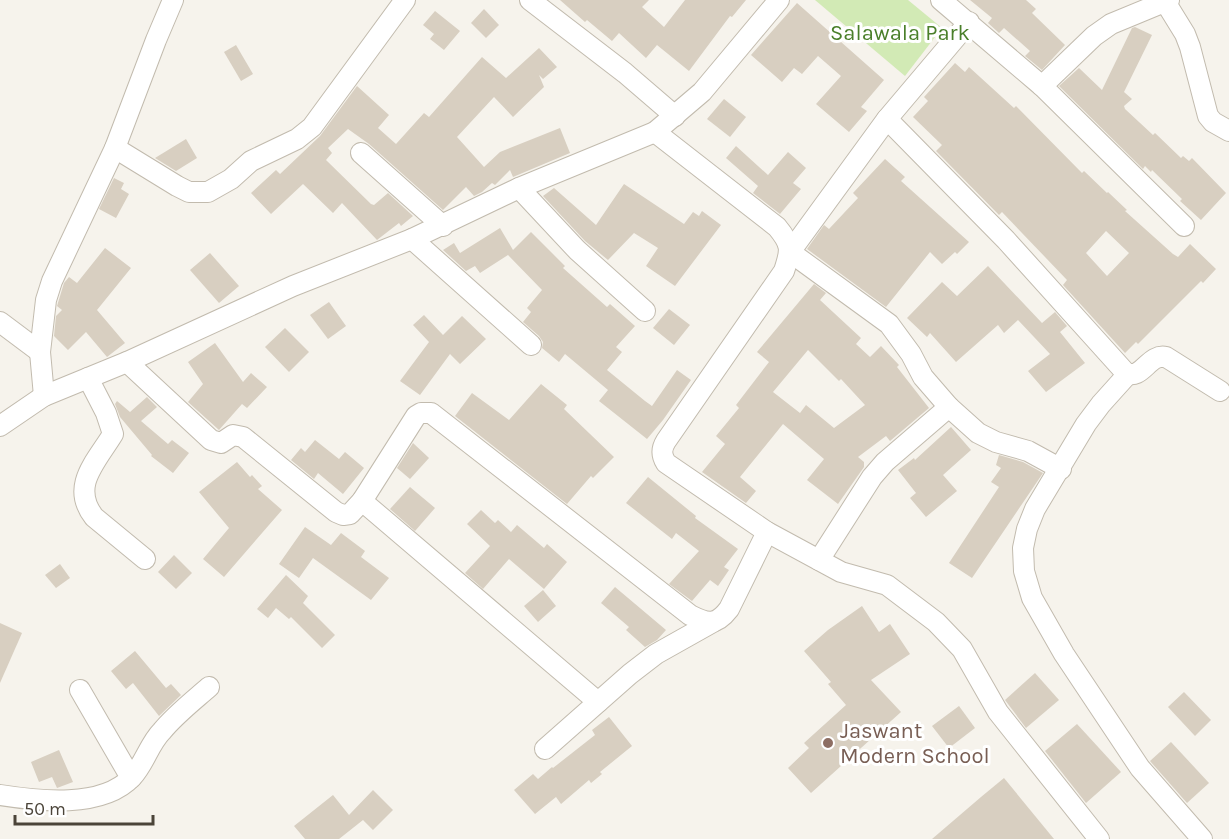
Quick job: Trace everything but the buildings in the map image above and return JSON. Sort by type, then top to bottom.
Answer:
[{"type":"street","points":[[44,396],[40,352],[46,300],[52,281],[115,148],[173,0]]},
{"type":"street","points":[[115,148],[189,192],[208,192],[219,187],[251,161],[290,143],[312,127],[405,0]]},
{"type":"street","points":[[530,0],[625,73],[675,116]]},
{"type":"street","points":[[0,426],[44,396],[127,362],[292,286],[443,226],[519,188],[655,132],[702,92],[779,0]]},
{"type":"street","points":[[941,0],[1042,86],[1184,226]]},
{"type":"street","points":[[1042,86],[1086,43],[1111,24],[1167,1],[1190,47],[1208,116],[1213,122],[1229,131]]},
{"type":"street","points":[[969,22],[887,119],[790,252],[784,271],[666,441],[662,453],[666,463],[767,532],[841,572],[887,585],[908,599],[950,635],[962,649],[998,712],[1099,839]]},
{"type":"street","points":[[887,119],[1006,240],[1128,374],[1137,374],[1156,357],[1161,356],[1220,391]]},
{"type":"street","points":[[655,132],[777,227],[788,239],[790,252],[889,324],[903,343],[922,377],[949,407],[988,439],[1028,451],[1061,469]]},
{"type":"street","points":[[362,153],[443,226]]},
{"type":"street","points":[[519,188],[577,250],[645,310]]},
{"type":"street","points":[[412,239],[531,345]]},
{"type":"street","points":[[0,322],[40,352]]},
{"type":"street","points":[[127,362],[214,442],[221,442],[233,435],[243,436],[336,512],[343,514],[350,514],[362,501],[416,416],[421,413],[431,413],[690,615],[704,622],[714,622]]},
{"type":"street","points":[[1128,374],[1086,424],[1035,509],[1023,548],[1024,571],[1032,598],[1064,654],[1140,768],[1202,839]]},
{"type":"street","points":[[87,378],[106,413],[113,434],[84,484],[83,497],[94,517],[145,559]]},
{"type":"street","points":[[819,560],[885,462],[949,407]]},
{"type":"street","points":[[362,501],[597,702]]},
{"type":"street","points":[[545,749],[597,702],[656,654],[722,618],[729,609],[767,532]]},
{"type":"street","points":[[0,795],[24,799],[74,800],[107,792],[131,778],[142,765],[162,730],[209,687]]},
{"type":"street","points":[[80,690],[131,778]]},
{"type":"green space","name":"Salawala Park","points":[[815,0],[908,0],[942,28],[905,76]]},
{"type":"place","name":"Jaswant Modern School","points":[[828,743]]}]
